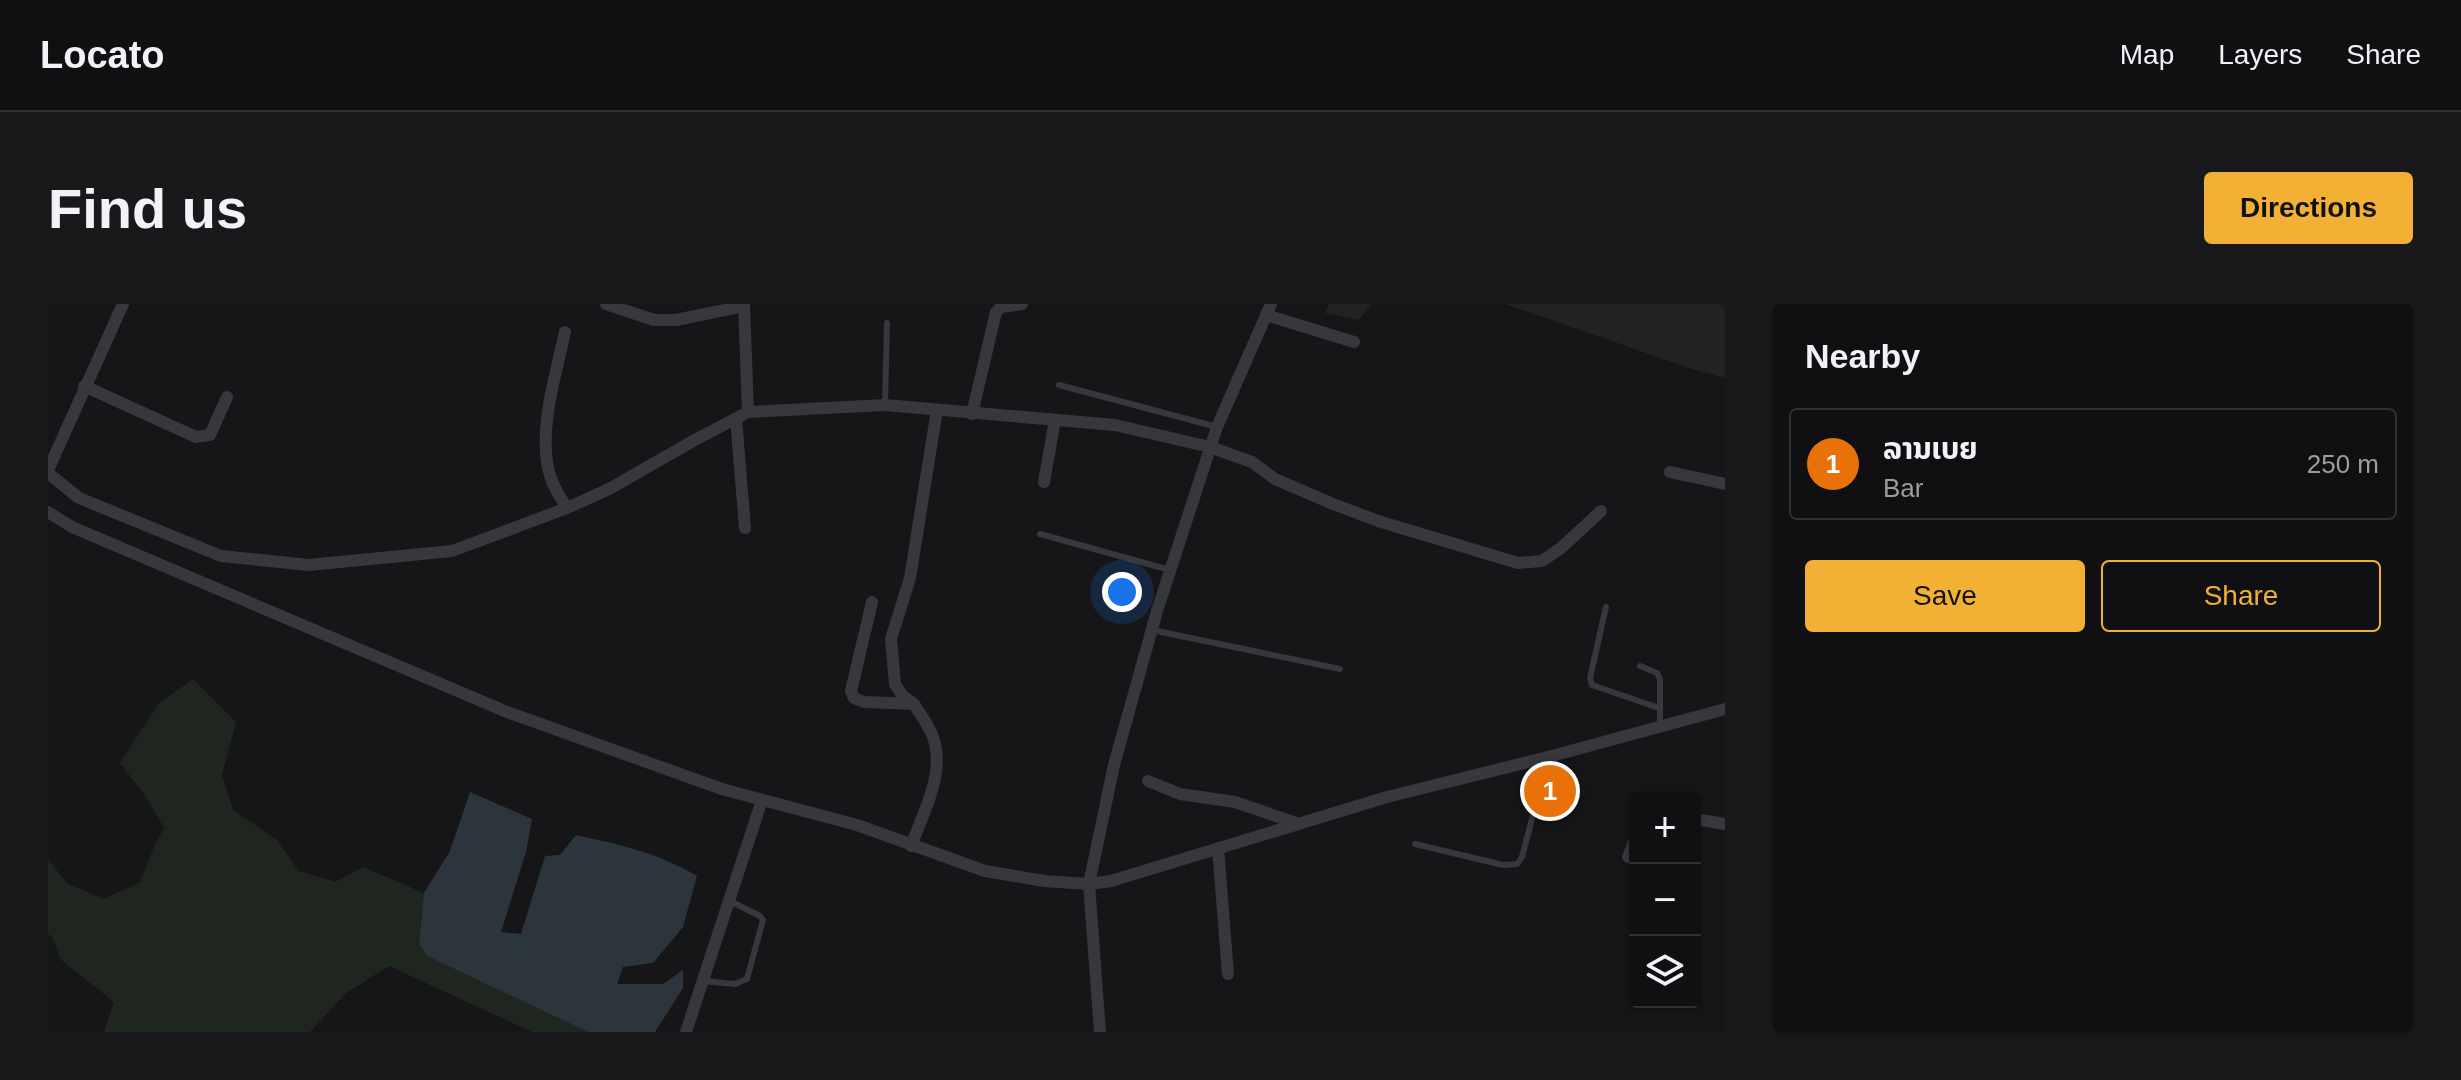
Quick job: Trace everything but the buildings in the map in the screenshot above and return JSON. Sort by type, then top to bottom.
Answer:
[{"type":"street","points":[[123,304],[48,471],[79,498],[221,556],[309,565],[452,551],[609,489],[748,412],[885,405],[1115,425],[1210,447],[1252,462],[1275,479],[1378,521],[1518,563],[1542,561],[1601,511]]},
{"type":"street","points":[[606,304],[654,320],[676,320],[744,305],[748,412]]},
{"type":"street","points":[[972,414],[996,312],[1001,307],[1022,304]]},
{"type":"street","points":[[1100,1032],[1089,884],[1114,765],[1170,570],[1217,427],[1269,309],[1354,342]]},
{"type":"street","points":[[565,332],[546,438],[548,471],[554,488],[567,508]]},
{"type":"street","points":[[84,386],[196,437],[210,435],[227,397]]},
{"type":"street","points":[[911,846],[934,782],[938,760],[933,736],[914,704],[902,695],[895,684],[891,639],[910,578],[937,410]]},
{"type":"street","points":[[736,419],[745,528]]},
{"type":"street","points":[[1044,482],[1055,420]]},
{"type":"street","points":[[1670,472],[1725,484]]},
{"type":"street","points":[[48,512],[72,527],[507,712],[722,789],[857,825],[985,871],[1044,881],[1089,884],[1111,881],[1387,797],[1725,709]]},
{"type":"street","points":[[872,602],[851,691],[854,698],[864,702],[914,704]]},
{"type":"street","points":[[1148,781],[1180,794],[1235,802],[1299,824]]},
{"type":"street","points":[[686,1032],[762,800]]},
{"type":"street","points":[[1701,820],[1725,824]]},
{"type":"street","points":[[1218,848],[1228,974]]},
{"type":"lane","points":[[885,405],[887,323]]},
{"type":"lane","points":[[1059,385],[1217,427]]},
{"type":"lane","points":[[1040,534],[1170,570]]},
{"type":"lane","points":[[1606,607],[1590,678],[1592,685],[1659,708]]},
{"type":"lane","points":[[1152,630],[1340,669]]},
{"type":"lane","points":[[1640,666],[1657,673],[1660,679],[1661,726]]},
{"type":"lane","points":[[1415,844],[1503,865],[1517,864],[1522,857],[1548,757]]},
{"type":"lane","points":[[702,981],[735,984],[747,979],[763,920],[728,900]]},
{"type":"shaded area","points":[[1329,304],[1372,304],[1359,320],[1325,313]]},
{"type":"shaded area","points":[[1505,304],[1725,304],[1725,378],[1692,369]]},
{"type":"shaded area","points":[[193,679],[236,722],[222,775],[233,810],[276,839],[299,871],[335,882],[363,867],[424,893],[419,944],[427,956],[588,1032],[532,1032],[389,966],[346,993],[310,1032],[104,1032],[114,1002],[60,959],[53,938],[48,934],[48,859],[67,883],[104,899],[140,882],[164,828],[146,797],[120,763],[159,703]]},
{"type":"shaded area","points":[[470,792],[532,819],[526,852],[501,932],[521,934],[545,856],[560,855],[576,835],[653,855],[697,876],[683,927],[653,963],[623,967],[617,984],[663,984],[683,970],[683,988],[655,1032],[588,1032],[427,956],[419,944],[424,893],[450,851]]},
{"type":"place","name":"ລານເບຍ","points":[[1550,791]]}]
